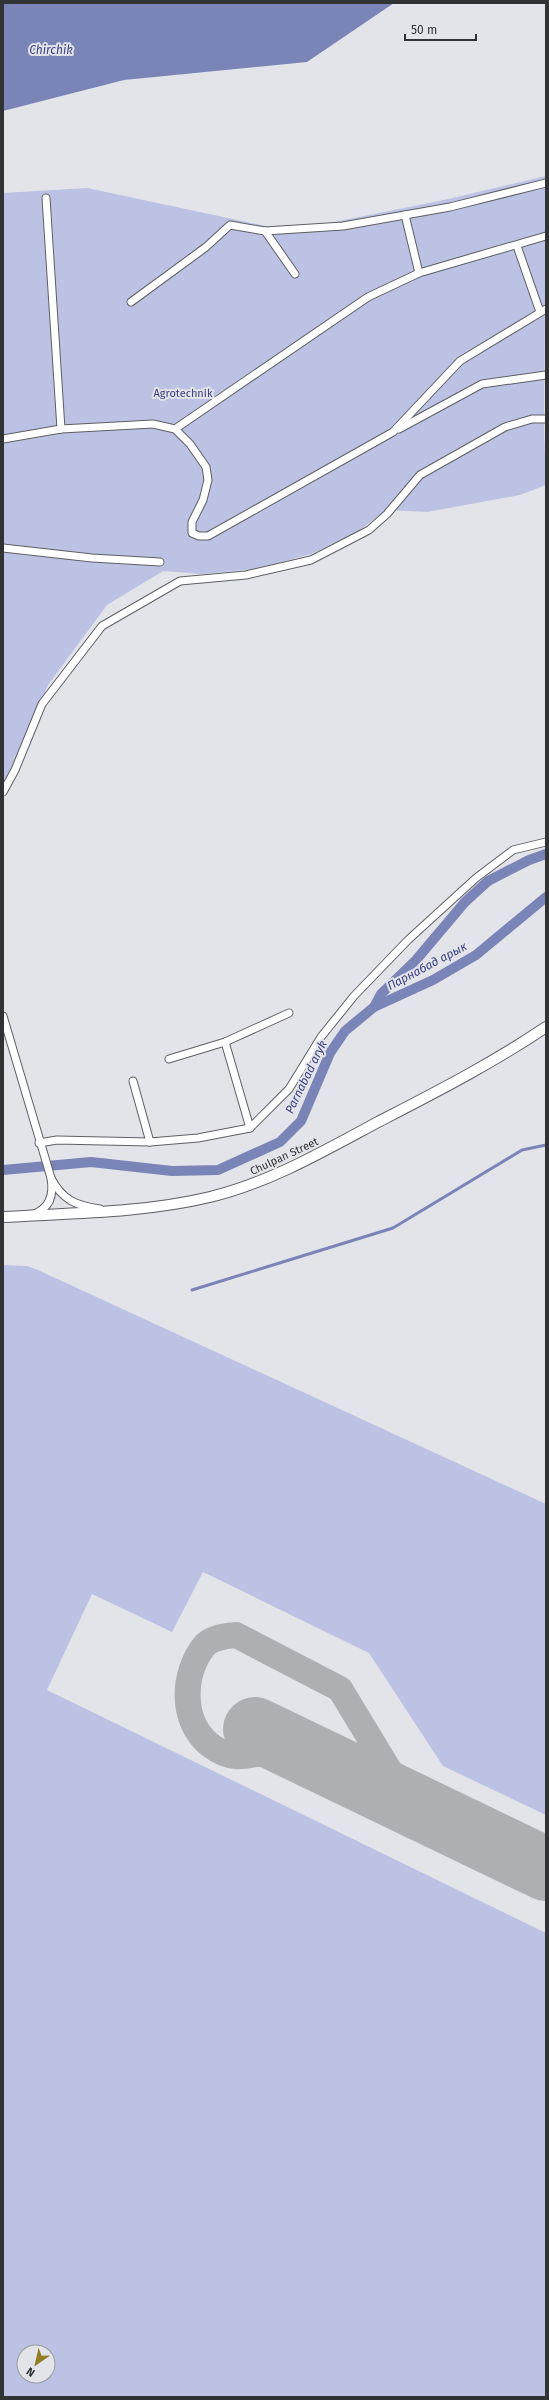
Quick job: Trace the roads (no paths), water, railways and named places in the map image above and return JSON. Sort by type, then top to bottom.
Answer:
[{"type":"main road","name":"Chulpan Street","points":[[3,1217],[106,1210],[190,1201],[234,1190],[267,1179],[303,1162],[482,1068],[546,1027]]},
{"type":"street","points":[[131,302],[206,247],[230,225],[265,231],[343,226],[450,208],[546,183]]},
{"type":"street","points":[[46,198],[61,428]]},
{"type":"street","points":[[405,215],[420,273]]},
{"type":"street","points":[[265,231],[295,274]]},
{"type":"street","points":[[175,429],[368,297],[420,273],[517,246],[546,236]]},
{"type":"street","points":[[393,432],[460,361],[543,311],[517,246]]},
{"type":"street","points":[[3,439],[61,428],[152,424],[175,429],[190,444],[206,467],[208,480],[203,500],[192,522],[192,533],[208,536],[482,384],[546,375]]},
{"type":"street","points":[[3,792],[15,770],[42,704],[102,626],[180,581],[246,575],[311,560],[369,530],[387,514],[420,475],[504,427],[532,419],[546,419]]},
{"type":"street","points":[[3,548],[92,558],[160,562]]},
{"type":"street","points":[[39,1143],[57,1140],[150,1142],[212,1136],[250,1128],[289,1089],[321,1037],[354,996],[408,940],[476,878],[513,850],[546,842]]},
{"type":"street","points":[[169,1059],[225,1042],[289,1013]]},
{"type":"street","points":[[3,1019],[42,1153],[51,1178],[53,1193],[51,1199],[42,1210],[27,1216]]},
{"type":"street","points":[[225,1042],[250,1128]]},
{"type":"street","points":[[133,1081],[150,1142]]},
{"type":"street","points":[[51,1178],[60,1192],[74,1204],[106,1210]]},
{"type":"water","name":"Chirchik","points":[[3,3],[394,3],[307,62],[124,80],[3,111]]},
{"type":"waterway","name":"Parnabad aryk","points":[[3,1170],[91,1162],[172,1171],[218,1170],[280,1142],[301,1121],[330,1053],[345,1031],[374,1007],[381,994],[416,960],[465,902],[488,881],[529,860],[546,854]]},
{"type":"waterway","name":"Парнабад арык","points":[[374,1007],[433,980],[476,955],[546,897]]},
{"type":"waterway","points":[[192,1290],[393,1228],[522,1150],[546,1145]]},
{"type":"park label","name":"Agrotechnik","points":[[183,393]]}]
